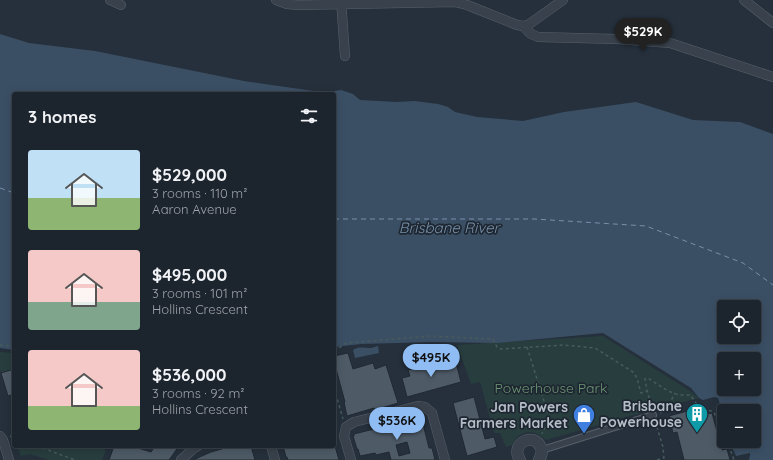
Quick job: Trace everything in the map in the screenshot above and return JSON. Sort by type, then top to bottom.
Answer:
[{"type":"street","points":[[110,0],[120,5]]},
{"type":"street","points":[[276,0],[288,4],[298,5],[341,2],[455,2],[467,5],[517,25],[524,26],[528,25],[563,0]]},
{"type":"street","points":[[744,0],[773,22]]},
{"type":"street","points":[[341,2],[345,56]]},
{"type":"street","points":[[524,26],[531,34],[538,37],[616,39],[670,43],[773,77]]},
{"type":"street","points":[[351,460],[344,436],[346,426],[361,420],[418,406],[425,407],[432,413],[445,460]]},
{"type":"street","points":[[516,459],[520,445],[526,440],[538,443],[540,455],[653,415]]},
{"type":"street","points":[[4,437],[9,460]]},
{"type":"street","points":[[181,460],[194,448]]},
{"type":"street","points":[[272,448],[275,460]]},
{"type":"path","points":[[336,350],[346,342],[431,336],[489,338],[493,339],[497,347],[501,349],[564,344],[595,348],[633,372],[637,378],[641,393],[647,392]]},
{"type":"path","points":[[0,345],[12,346]]},
{"type":"path","points":[[527,347],[549,418],[541,437]]},
{"type":"path","points":[[657,460],[664,459],[645,379],[648,378],[664,388],[680,395],[690,395],[701,409],[704,411],[711,410],[714,412],[717,421]]},
{"type":"path","points":[[653,415],[661,413],[666,408],[675,393]]},
{"type":"path","points":[[336,394],[346,426]]},
{"type":"path","points":[[42,448],[75,460]]},
{"type":"path","points":[[730,448],[734,460]]},
{"type":"green space","name":"Powerhouse Park","points":[[603,336],[699,398],[647,411],[546,440],[537,434],[528,432],[523,433],[512,445],[506,447],[500,433],[494,433],[480,382],[471,384],[457,345]]},
{"type":"green space","points":[[0,352],[12,353],[12,370],[1,373]]},
{"type":"green space","points":[[18,448],[102,448],[106,450],[102,460],[49,460],[30,454],[21,456]]},
{"type":"water","name":"Brisbane River","points":[[0,34],[29,43],[95,51],[244,81],[321,92],[12,92],[12,350],[0,348]]},
{"type":"water","name":"Brisbane River","points":[[341,90],[353,94],[360,100],[396,102],[415,101],[438,104],[448,107],[455,112],[477,117],[523,121],[564,112],[636,102],[693,120],[740,122],[773,134],[773,460],[749,460],[750,453],[736,456],[732,448],[761,448],[761,404],[720,404],[718,398],[714,397],[703,400],[699,398],[691,388],[603,333],[497,343],[432,342],[361,344],[336,347],[336,92],[321,92]]},
{"type":"water","points":[[378,346],[379,353],[355,358],[353,350],[357,348],[371,348]]},
{"type":"building","points":[[348,353],[353,369],[373,363],[375,369],[386,365],[398,403],[347,416],[345,402],[336,369],[336,356]]},
{"type":"building","points":[[447,359],[448,365],[456,363],[461,382],[407,397],[402,378],[410,376],[408,370]]},
{"type":"building","points":[[12,370],[12,395],[8,396],[1,373]]},
{"type":"building","points":[[474,397],[485,439],[494,437],[497,447],[467,456],[453,403]]},
{"type":"building","name":"Brisbane Powerhouse","points":[[695,409],[698,416],[712,413],[717,432],[717,448],[721,448],[722,450],[727,449],[730,460],[684,460],[677,432],[673,433],[669,416]]},
{"type":"building","points":[[421,416],[429,448],[432,448],[435,460],[391,460],[389,452],[360,456],[353,436],[354,434],[378,429],[398,422],[398,424],[415,419],[415,417]],"holes":[[[407,442],[410,453],[399,456],[396,445]]]},
{"type":"building","points":[[113,448],[138,448],[151,452],[154,448],[178,448],[169,460],[109,460]]},
{"type":"building","points":[[225,448],[252,448],[255,460],[193,460]]},
{"type":"building","points":[[284,448],[336,448],[339,460],[288,460]]},
{"type":"ferry route","points":[[0,188],[12,192]]},
{"type":"ferry route","points":[[336,219],[534,219],[646,226],[743,263],[773,285]]},
{"type":"place","name":"Jan Powers Farmers Market","points":[[584,434]]},
{"type":"place","name":"Brisbane Powerhouse","points":[[697,434]]}]
